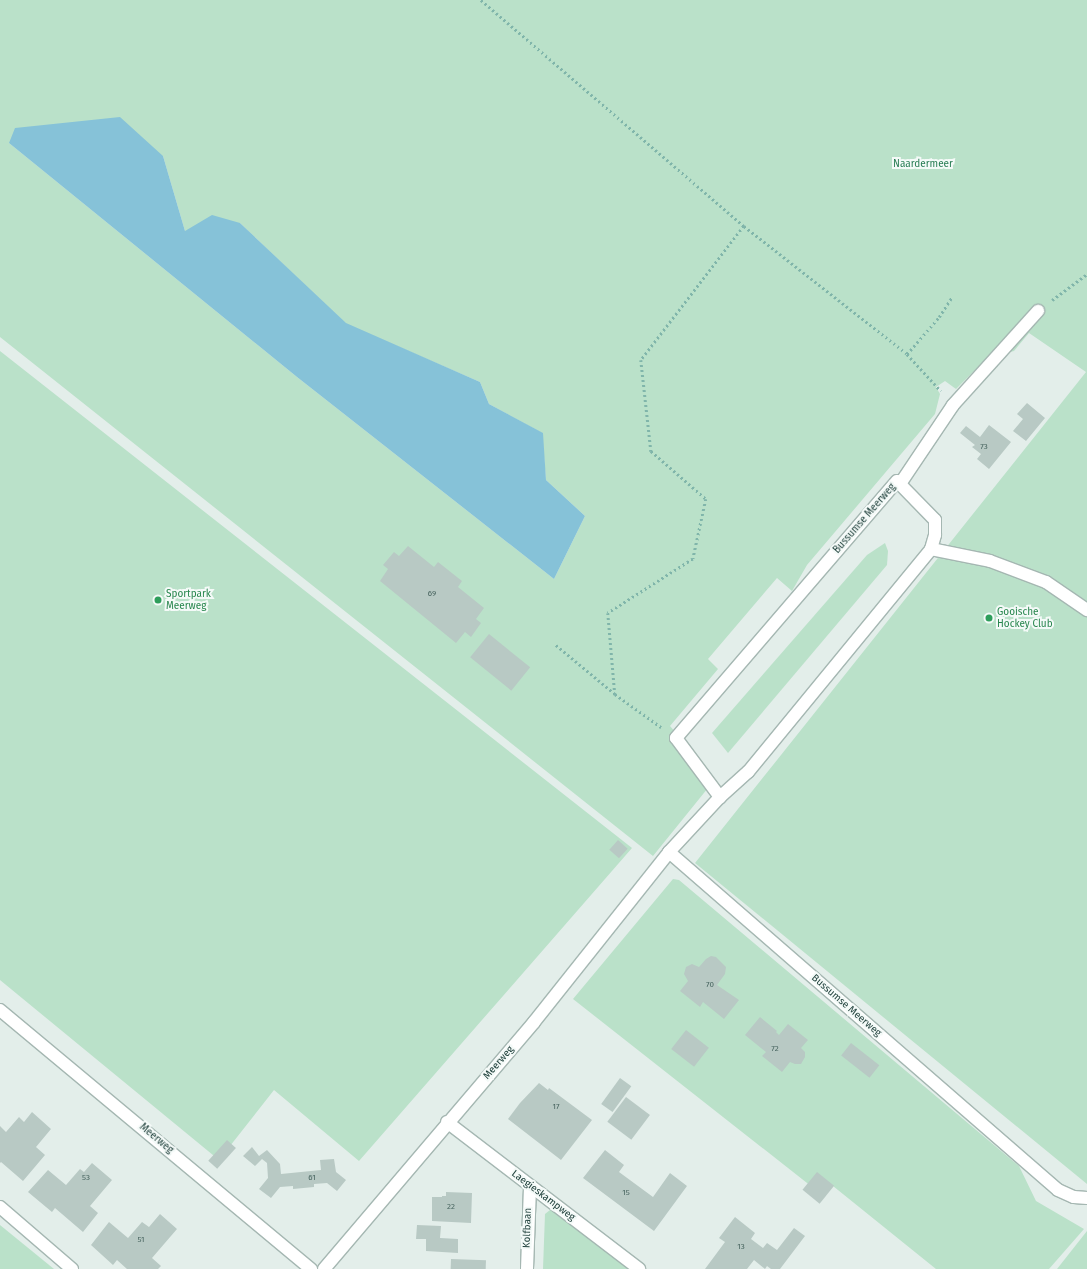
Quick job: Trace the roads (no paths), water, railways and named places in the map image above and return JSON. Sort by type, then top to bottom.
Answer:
[{"type":"street","points":[[900,484],[953,405],[1038,312]]},
{"type":"street","name":"Bussumse Meerweg","points":[[720,797],[676,738],[897,481],[935,520],[936,535],[931,549],[748,772],[720,797],[669,852],[1058,1190],[1074,1197],[1087,1198]]},
{"type":"street","points":[[931,549],[990,561],[1046,582],[1087,610]]},
{"type":"street","name":"Meerweg","points":[[324,1269],[447,1122],[534,1022],[669,852]]},
{"type":"street","name":"Meerweg","points":[[0,1010],[311,1269]]},
{"type":"street","name":"Laegieskampweg","points":[[447,1122],[639,1269]]},
{"type":"street","name":"Kolfbaan","points":[[527,1269],[530,1187]]},
{"type":"street","points":[[0,1207],[72,1269]]},
{"type":"water","points":[[120,117],[163,156],[185,231],[212,215],[240,223],[346,323],[480,382],[489,404],[543,433],[546,480],[585,516],[554,579],[297,377],[9,143],[15,128]]},
{"type":"place","name":"Sportpark Meerweg","points":[[158,600]]},
{"type":"place","name":"Gooische Hockey Club","points":[[989,618]]},
{"type":"park label","name":"Naardermeer","points":[[923,165]]}]
